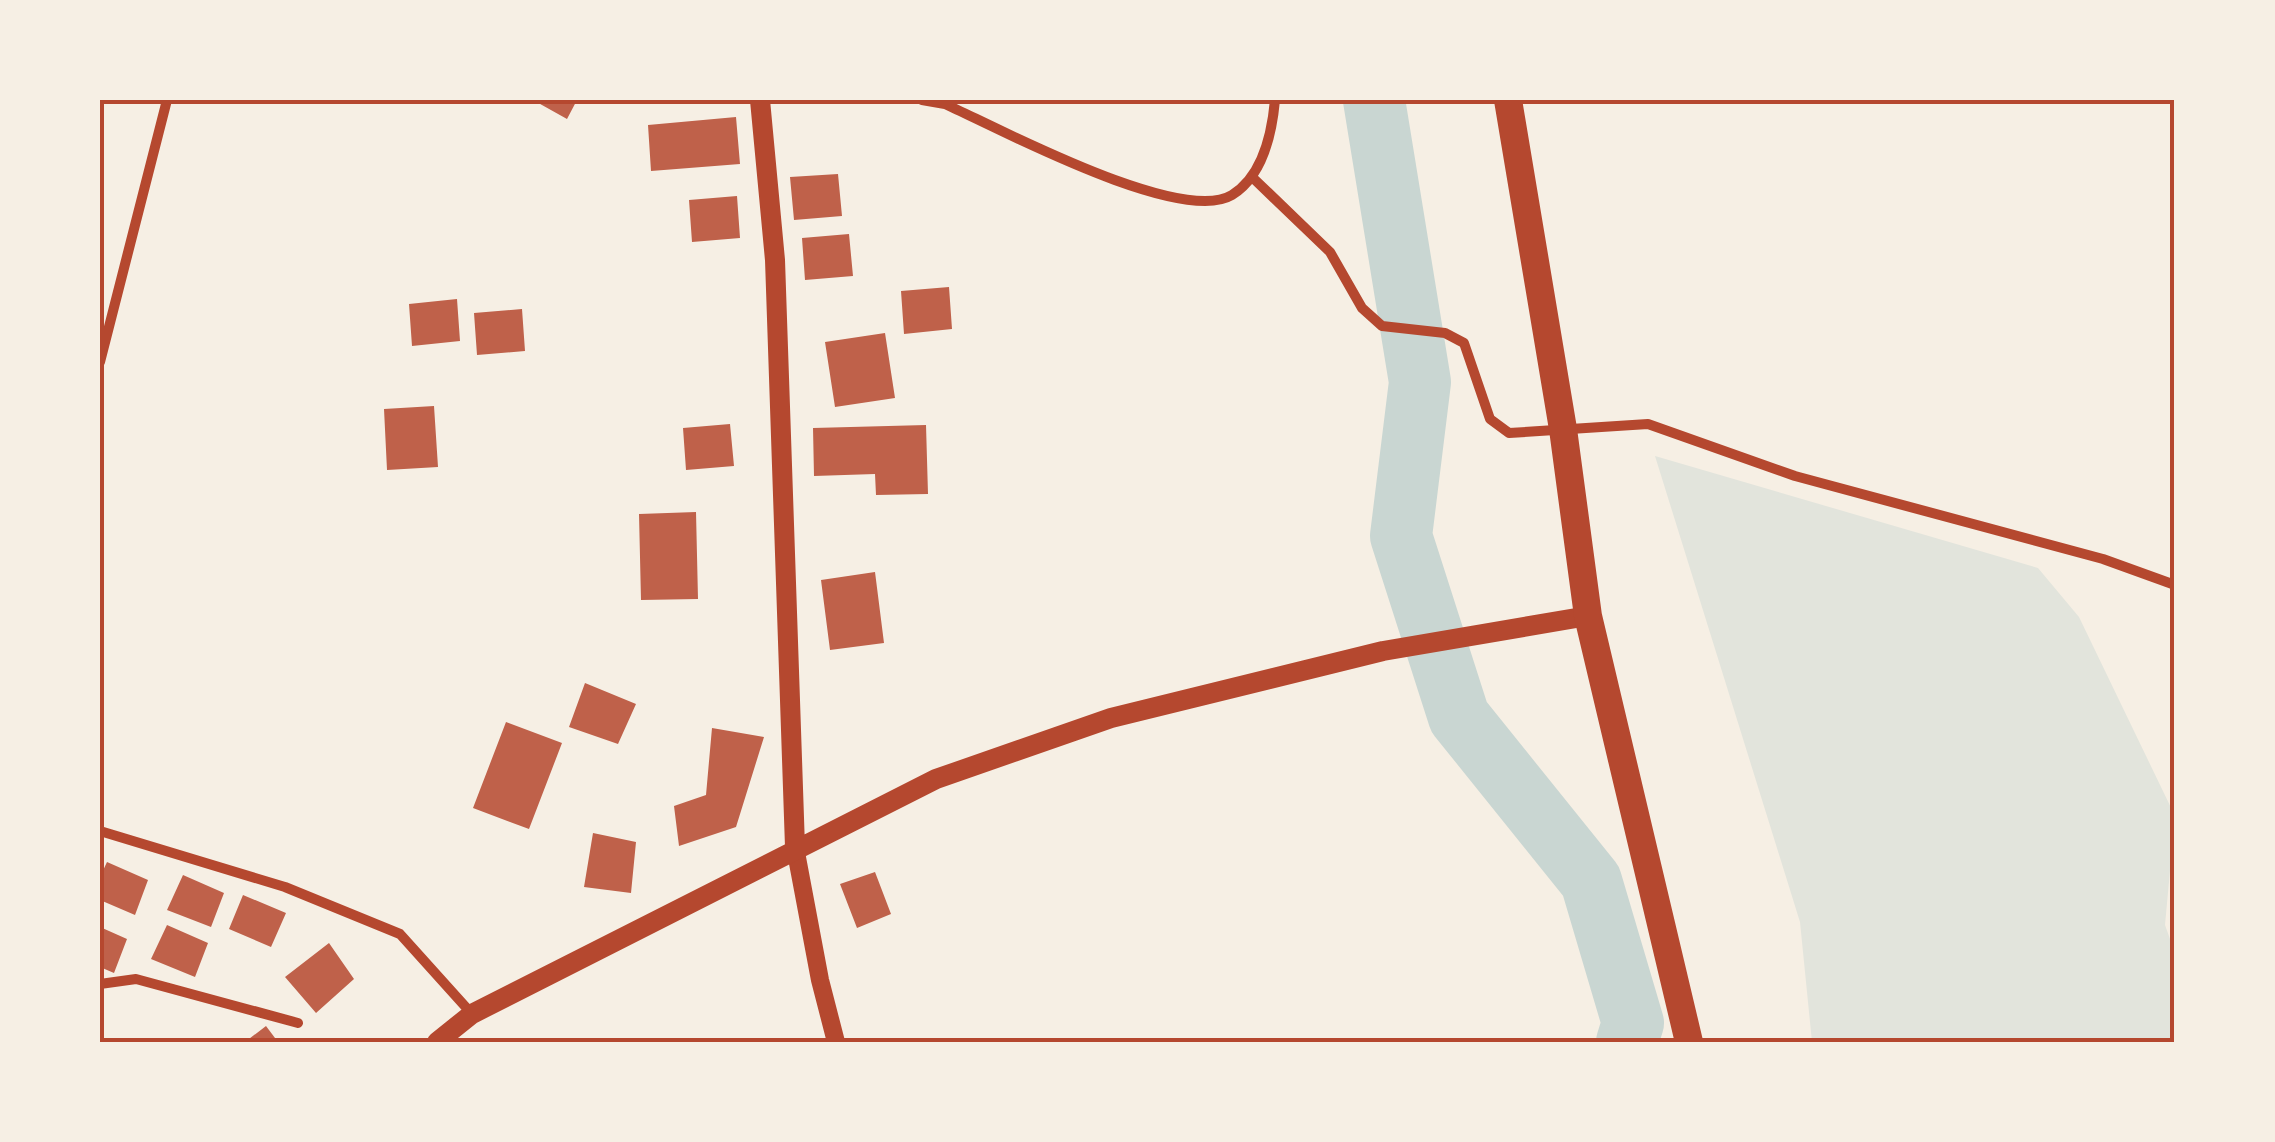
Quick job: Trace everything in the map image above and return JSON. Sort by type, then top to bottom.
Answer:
[{"type":"highway","points":[[1508,100],[1563,429],[1588,616],[1689,1042]]},
{"type":"main road","points":[[760,100],[776,260],[795,848]]},
{"type":"main road","points":[[436,1042],[472,1014],[936,780],[1111,718],[1384,652],[1588,616]]},
{"type":"street","points":[[100,362],[166,100]]},
{"type":"street","points":[[922,100],[944,104],[1136,190],[1230,197],[1252,177],[1268,138],[1275,100]]},
{"type":"street","points":[[1252,177],[1330,252],[1362,308],[1382,326],[1445,334],[1464,343],[1490,419],[1509,433],[1648,424],[1795,476],[2103,560],[2175,585]]},
{"type":"street","points":[[100,831],[285,888],[400,934],[472,1014]]},
{"type":"street","points":[[795,848],[836,1042]]},
{"type":"street","points":[[100,984],[136,979],[298,1023]]},
{"type":"shaded area","points":[[1655,456],[2038,568],[2079,617],[2175,816],[2165,925],[2175,953],[2175,1042],[1812,1042],[1800,922]]},
{"type":"building","points":[[533,100],[577,100],[567,119]]},
{"type":"building","points":[[736,117],[740,164],[651,171],[648,125]]},
{"type":"building","points":[[838,174],[842,216],[794,220],[790,177]]},
{"type":"building","points":[[737,196],[740,238],[692,242],[689,200]]},
{"type":"building","points":[[849,234],[853,276],[805,280],[802,238]]},
{"type":"building","points":[[949,287],[952,329],[904,334],[901,291]]},
{"type":"building","points":[[457,299],[460,341],[412,346],[409,304]]},
{"type":"building","points":[[522,309],[525,351],[477,355],[474,313]]},
{"type":"building","points":[[885,333],[895,398],[835,407],[825,342]]},
{"type":"building","points":[[434,406],[438,467],[387,470],[384,409]]},
{"type":"building","points":[[730,424],[734,466],[686,470],[683,428]]},
{"type":"building","points":[[926,425],[928,494],[876,495],[875,474],[814,476],[813,428]]},
{"type":"building","points":[[696,512],[698,599],[641,600],[639,514]]},
{"type":"building","points":[[875,572],[884,643],[830,650],[821,580]]},
{"type":"building","points":[[585,683],[636,704],[618,744],[569,727]]},
{"type":"building","points":[[506,722],[562,743],[529,829],[473,808]]},
{"type":"building","points":[[712,728],[764,737],[736,827],[679,846],[674,806],[706,795]]},
{"type":"building","points":[[593,833],[636,842],[631,893],[584,887]]},
{"type":"building","points":[[107,862],[148,880],[135,915],[100,900],[100,877]]},
{"type":"building","points":[[875,872],[891,914],[857,928],[840,884]]},
{"type":"building","points":[[183,875],[224,893],[211,927],[167,910]]},
{"type":"building","points":[[243,895],[286,913],[271,947],[229,929]]},
{"type":"building","points":[[167,925],[208,943],[195,977],[151,959]]},
{"type":"building","points":[[100,927],[127,939],[114,973],[100,967]]},
{"type":"building","points":[[329,943],[354,979],[316,1013],[285,977]]},
{"type":"building","points":[[266,1026],[278,1042],[245,1042]]},
{"type":"waterway","points":[[1374,100],[1420,382],[1401,536],[1459,717],[1591,881],[1633,1023],[1627,1042]]}]
